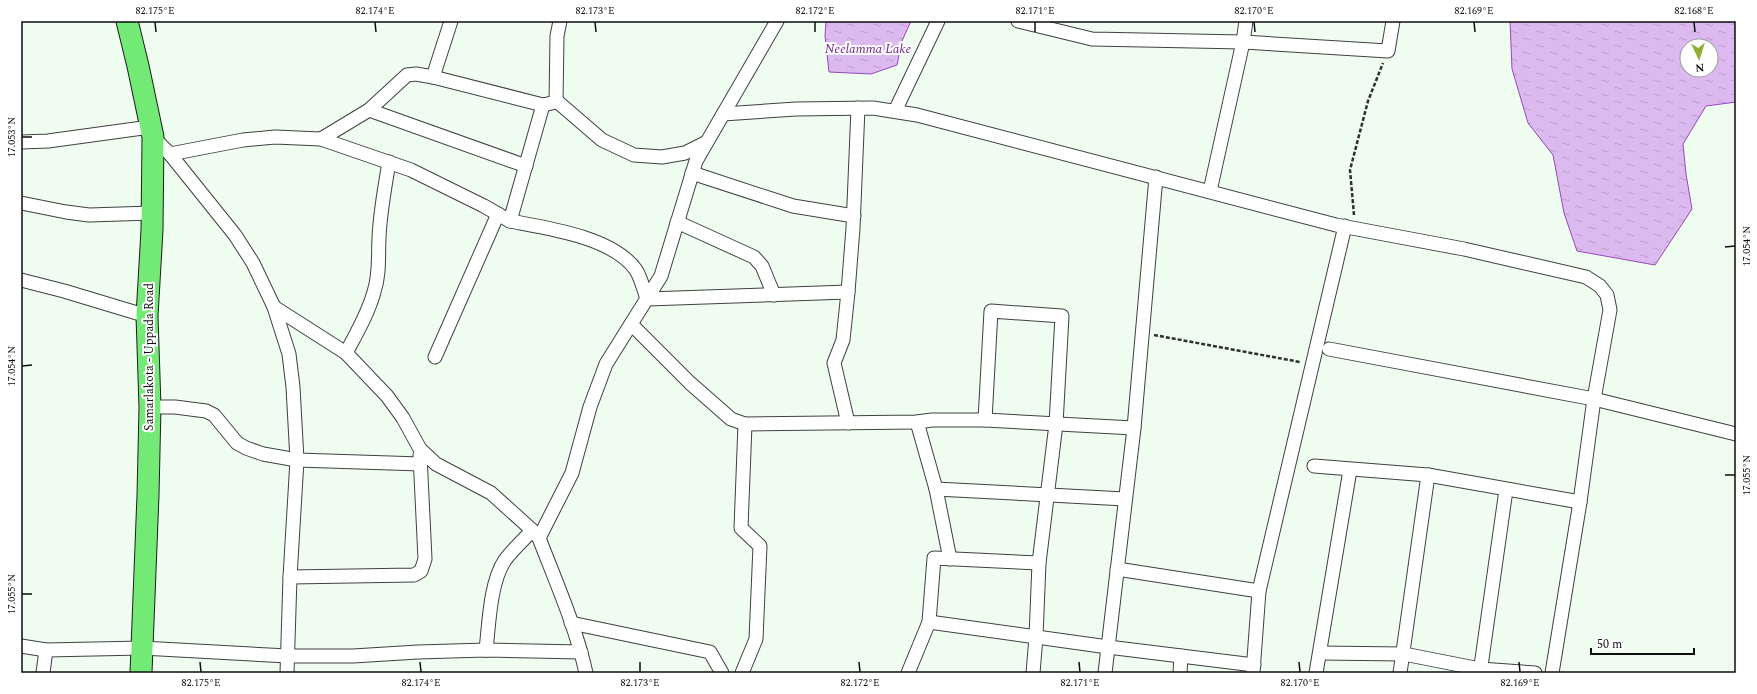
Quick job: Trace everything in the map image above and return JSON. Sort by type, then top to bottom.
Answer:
[{"type":"main road","name":"Samarlakota - Uppada Road","points":[[127,21],[152,132],[152,213],[147,316],[150,406],[141,673]]},
{"type":"street","points":[[434,77],[451,21]]},
{"type":"street","points":[[510,221],[526,166],[549,104],[560,21]]},
{"type":"street","points":[[486,650],[492,599],[497,578],[505,560],[536,534],[572,473],[590,407],[606,364],[661,276],[696,161],[777,21]]},
{"type":"street","points":[[895,111],[938,21]]},
{"type":"street","points":[[1018,21],[1092,40],[1243,42],[1388,51],[1393,21]]},
{"type":"street","points":[[1210,190],[1243,42],[1246,21]]},
{"type":"street","points":[[321,139],[369,110],[406,75],[416,74],[549,104],[568,110],[602,140],[634,155],[662,158],[685,153],[707,142]]},
{"type":"street","points":[[723,114],[796,109],[858,108],[873,108],[918,114],[1350,227],[1464,249],[1586,277],[1600,286],[1607,296],[1610,310],[1594,399],[1580,502],[1552,673]]},
{"type":"street","points":[[848,423],[834,363],[843,340],[848,292],[854,216],[858,108]]},
{"type":"street","points":[[369,110],[526,166]]},
{"type":"street","points":[[21,142],[152,132],[235,235],[253,263],[274,307],[283,331],[290,360],[293,387],[297,460],[290,577],[287,673]]},
{"type":"street","points":[[170,154],[243,140],[275,137],[321,139],[411,170],[510,221],[554,230],[595,242],[619,254],[636,271],[647,299]]},
{"type":"street","points":[[346,353],[364,319],[374,292],[379,267],[379,238],[382,204],[389,162]]},
{"type":"street","points":[[692,174],[793,206],[854,216]]},
{"type":"street","points":[[1105,673],[1134,428],[1156,177]]},
{"type":"street","points":[[21,203],[90,215],[152,213]]},
{"type":"street","points":[[435,357],[498,214]]},
{"type":"street","points":[[677,222],[754,257],[762,266],[774,295]]},
{"type":"street","points":[[928,622],[1182,656],[1253,669],[1259,591],[1313,365],[1350,227]]},
{"type":"street","points":[[21,280],[64,290],[147,316]]},
{"type":"street","points":[[647,299],[848,292]]},
{"type":"street","points":[[274,307],[346,353],[387,396],[403,418],[420,449],[436,464],[490,493],[536,534],[571,623],[581,652],[586,673]]},
{"type":"street","points":[[984,420],[991,311],[1062,316],[1056,424],[1039,564],[1033,673]]},
{"type":"street","points":[[631,324],[690,383],[732,419],[745,424],[984,420],[1134,428]]},
{"type":"street","points":[[1329,349],[1594,399],[1736,434]]},
{"type":"street","points":[[150,406],[206,411],[214,415],[230,436],[246,448],[263,454],[297,460],[420,464]]},
{"type":"street","points":[[917,422],[936,489],[950,559]]},
{"type":"street","points":[[742,673],[756,639],[760,546],[741,528],[745,424]]},
{"type":"street","points":[[290,577],[414,575],[421,571],[425,559],[420,449]]},
{"type":"street","points":[[1314,466],[1428,475],[1580,502]]},
{"type":"street","points":[[1316,673],[1350,470]]},
{"type":"street","points":[[1400,673],[1404,654],[1428,475]]},
{"type":"street","points":[[936,489],[1125,499]]},
{"type":"street","points":[[1480,671],[1506,490]]},
{"type":"street","points":[[908,673],[928,622],[934,558],[1039,564]]},
{"type":"street","points":[[1117,568],[1259,591]]},
{"type":"street","points":[[571,623],[710,652],[722,673]]},
{"type":"street","points":[[21,646],[46,650],[142,648],[288,656],[353,656],[486,650],[581,652]]},
{"type":"street","points":[[43,673],[46,650]]},
{"type":"street","points":[[1320,653],[1404,654],[1480,671],[1535,673]]},
{"type":"street","points":[[1180,673],[1182,656]]},
{"type":"path","points":[[1350,227],[1350,170],[1368,101],[1388,51]]},
{"type":"path","points":[[1142,333],[1313,365]]},
{"type":"water","name":"Neelamma Lake","points":[[826,21],[911,21],[902,41],[897,65],[871,74],[829,72],[825,36]]},
{"type":"water","points":[[1510,21],[1736,21],[1736,102],[1706,106],[1683,144],[1692,209],[1655,265],[1577,251],[1564,213],[1553,155],[1528,123],[1512,69]]}]
